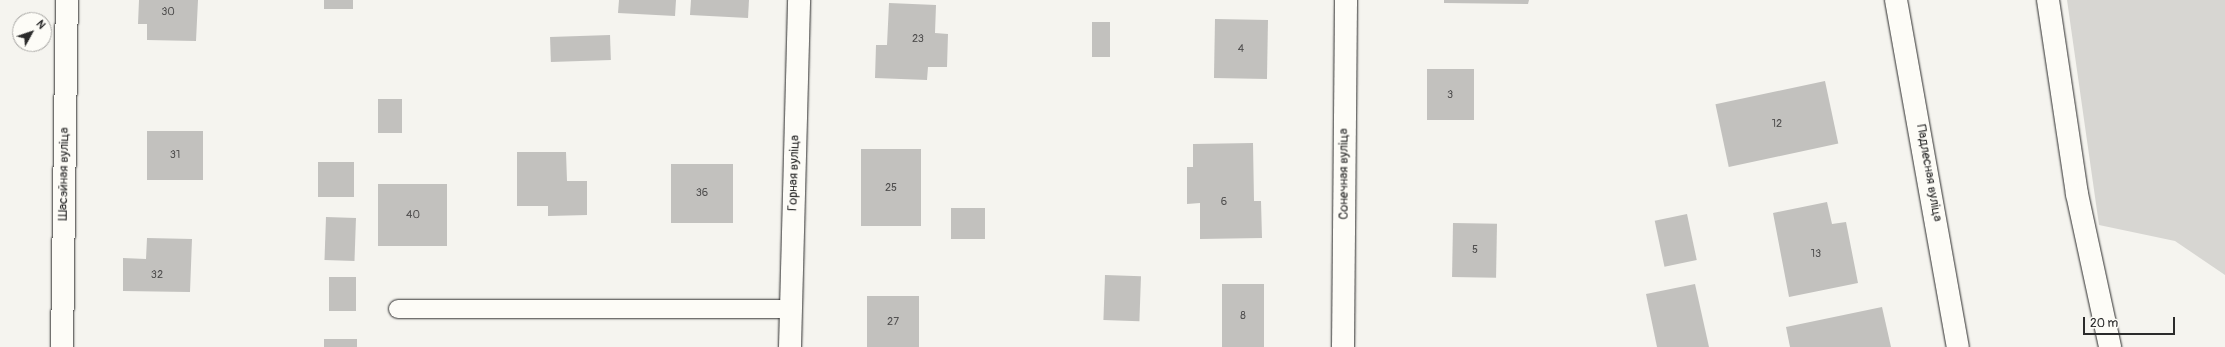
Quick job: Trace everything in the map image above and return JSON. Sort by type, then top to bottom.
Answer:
[{"type":"street","name":"Шасэйная вуліца","points":[[62,347],[67,0]]},
{"type":"street","name":"Горная вуліца","points":[[790,347],[800,0]]},
{"type":"street","name":"Сонечная вуліца","points":[[1343,347],[1346,0]]},
{"type":"street","name":"Падлесная вуліца","points":[[1896,0],[1958,347]]},
{"type":"street","points":[[2048,0],[2077,194],[2110,347]]},
{"type":"lane","points":[[398,309],[790,308]]},
{"type":"shaded area","points":[[2067,0],[2225,0],[2225,275],[2175,241],[2099,225]]},
{"type":"building","points":[[139,0],[198,0],[196,41],[147,40],[147,24],[138,24]]},
{"type":"building","points":[[324,0],[353,0],[353,9],[324,9]]},
{"type":"building","points":[[619,0],[676,0],[675,16],[618,13]]},
{"type":"building","points":[[691,0],[749,0],[748,18],[690,15]]},
{"type":"building","points":[[1444,0],[1529,0],[1528,4],[1444,3]]},
{"type":"building","points":[[889,3],[936,5],[935,33],[948,34],[947,67],[928,67],[927,80],[875,78],[876,45],[887,45]]},
{"type":"building","points":[[1215,19],[1268,20],[1267,79],[1214,78]]},
{"type":"building","points":[[1092,22],[1110,22],[1110,57],[1092,57]]},
{"type":"building","points":[[610,35],[611,60],[551,62],[550,37]]},
{"type":"building","points":[[1427,69],[1474,69],[1474,120],[1427,120]]},
{"type":"building","points":[[1825,81],[1838,144],[1729,167],[1715,104]]},
{"type":"building","points":[[378,99],[402,99],[402,133],[378,133]]},
{"type":"building","points":[[147,131],[203,131],[203,180],[147,180]]},
{"type":"building","points":[[1253,143],[1254,201],[1261,201],[1262,238],[1200,239],[1200,203],[1187,204],[1187,167],[1193,167],[1193,144]]},
{"type":"building","points":[[861,149],[921,149],[921,226],[861,226]]},
{"type":"building","points":[[517,152],[566,152],[567,181],[587,181],[587,215],[548,216],[548,206],[517,206]]},
{"type":"building","points":[[318,162],[354,162],[354,197],[318,197]]},
{"type":"building","points":[[671,164],[733,164],[733,223],[671,223]]},
{"type":"building","points":[[378,184],[447,184],[447,246],[378,246]]},
{"type":"building","points":[[1827,202],[1832,224],[1846,222],[1858,283],[1789,297],[1773,213]]},
{"type":"building","points":[[951,208],[985,208],[985,239],[951,239]]},
{"type":"building","points":[[1687,214],[1697,260],[1664,267],[1655,221]]},
{"type":"building","points":[[326,217],[356,218],[354,261],[324,260]]},
{"type":"building","points":[[1453,223],[1497,224],[1496,278],[1452,277]]},
{"type":"building","points":[[147,238],[192,239],[190,292],[123,291],[123,258],[146,259]]},
{"type":"building","points":[[1105,275],[1141,276],[1139,321],[1103,320]]},
{"type":"building","points":[[329,277],[356,277],[356,311],[329,311]]},
{"type":"building","points":[[1222,284],[1264,284],[1264,347],[1222,347]]},
{"type":"building","points":[[1695,284],[1709,347],[1657,347],[1646,294]]},
{"type":"building","points":[[867,296],[919,296],[919,347],[867,347]]},
{"type":"building","points":[[1882,307],[1891,347],[1790,347],[1786,327]]},
{"type":"building","points":[[324,339],[357,339],[357,347],[324,347]]}]
